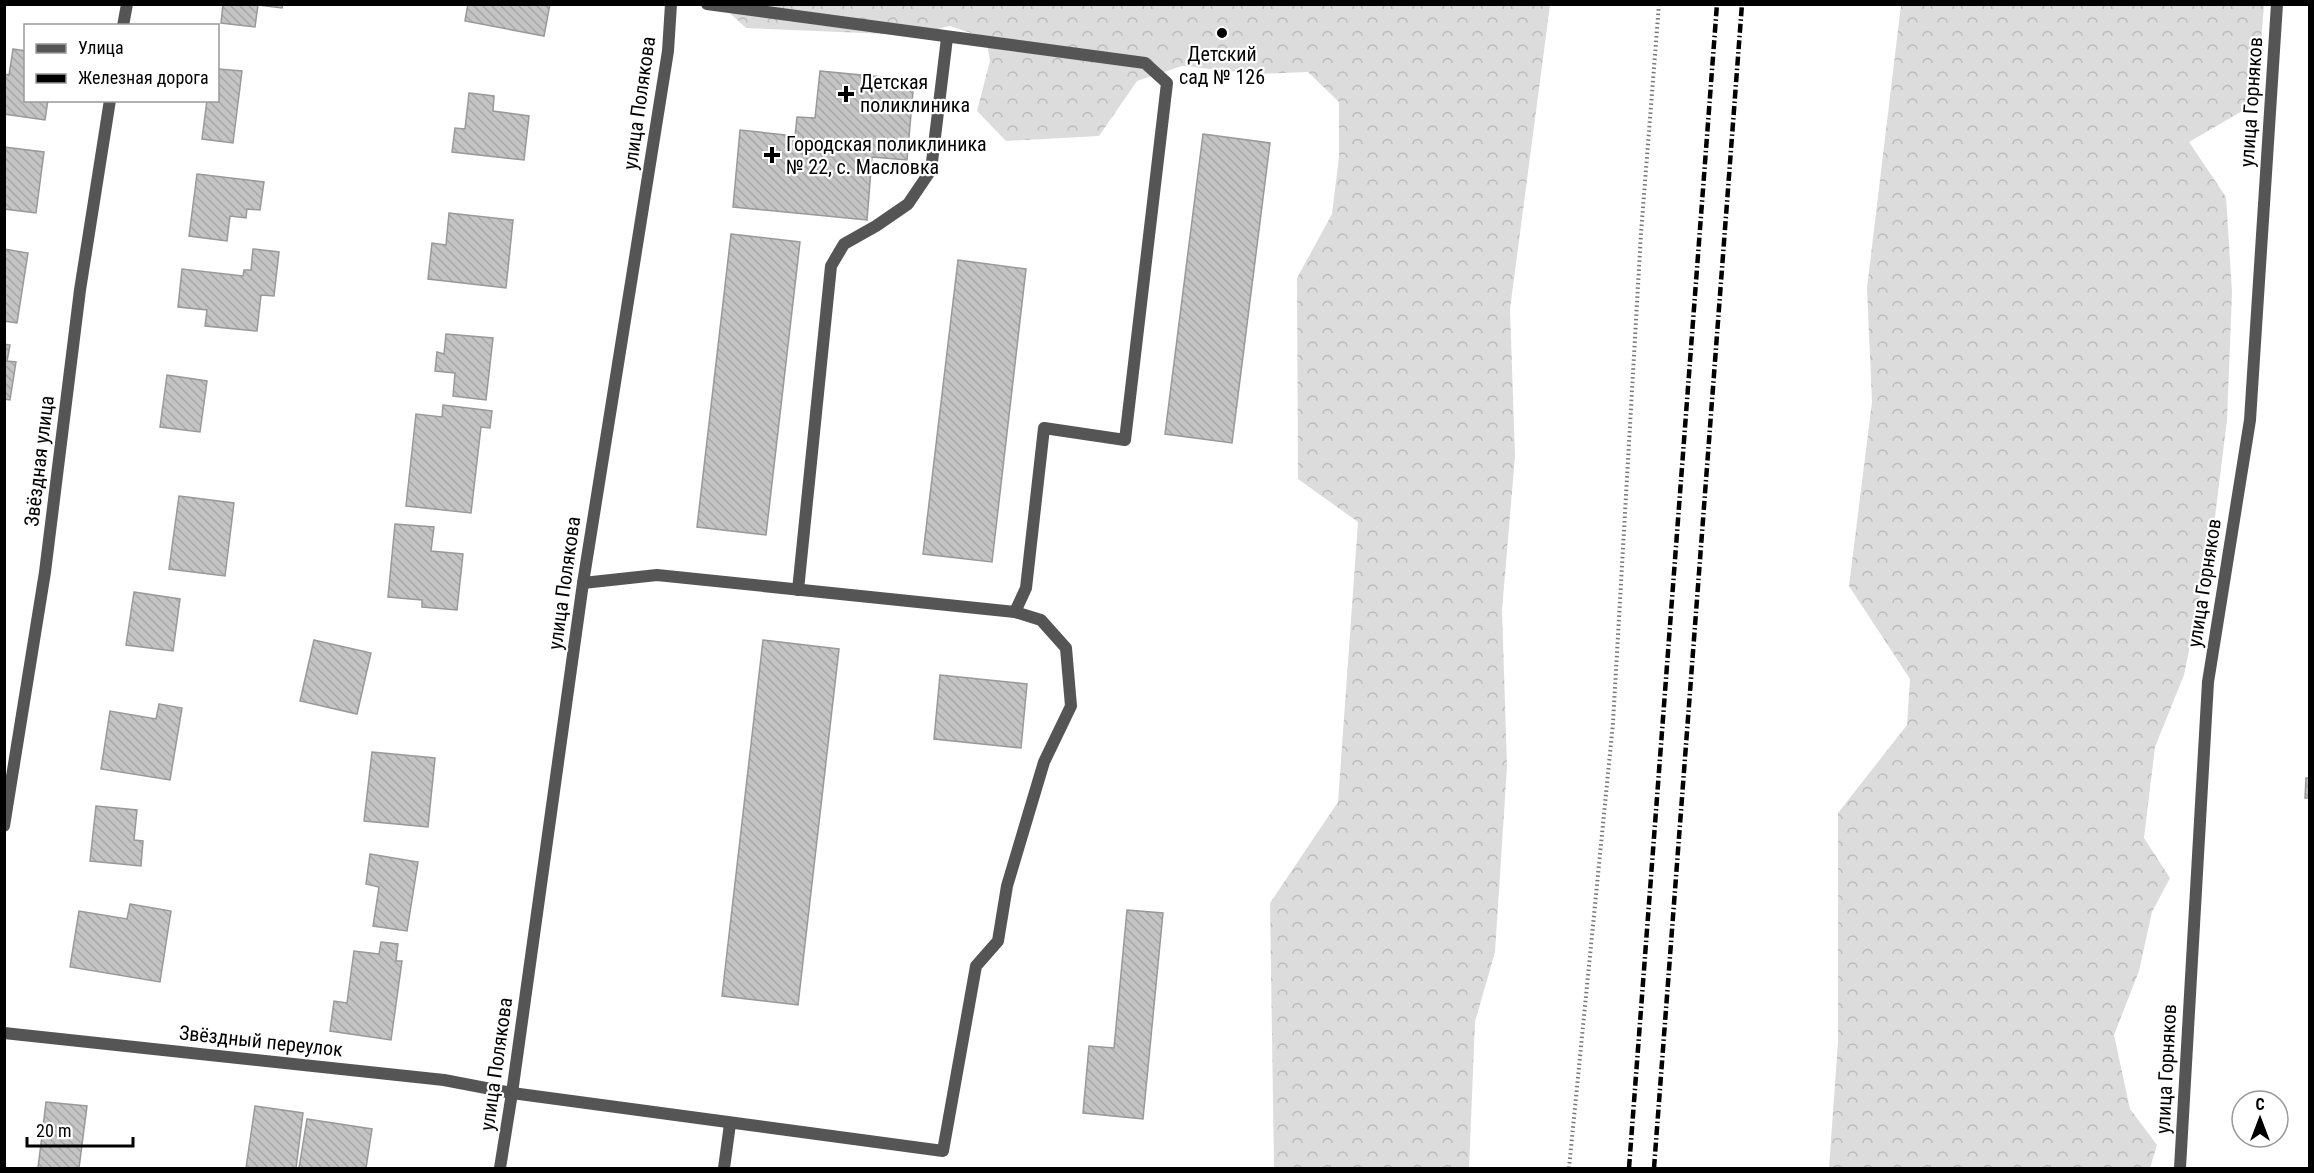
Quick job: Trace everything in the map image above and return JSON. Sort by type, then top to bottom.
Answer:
[{"type":"street","points":[[123,24],[127,4]]},
{"type":"street","name":"улица Полякова","points":[[500,1168],[583,583],[668,51],[670,4]]},
{"type":"street","points":[[583,583],[657,575],[1015,612],[1026,588],[1044,428],[1125,440],[1167,83],[1145,63],[707,4]]},
{"type":"street","name":"улица Горняков","points":[[2180,1168],[2208,682],[2250,420],[2277,4]]},
{"type":"street","points":[[798,590],[831,266],[844,244],[908,204],[931,170],[947,38]]},
{"type":"street","name":"Звёздная улица","points":[[4,826],[45,572],[80,290],[110,102]]},
{"type":"street","name":"Звёздный переулок","points":[[4,1033],[444,1080],[512,1093],[943,1151],[976,966],[998,941],[1006,886],[1044,762],[1071,706],[1066,648],[1041,620],[1015,612]]},
{"type":"street","points":[[724,1168],[730,1124]]},
{"type":"path","points":[[1569,1168],[1613,723],[1641,233],[1659,4]]},
{"type":"green space","points":[[721,5],[1550,5],[1510,309],[1515,456],[1502,610],[1507,766],[1495,952],[1475,1022],[1469,1168],[1274,1168],[1270,903],[1338,802],[1358,522],[1298,479],[1297,278],[1332,214],[1339,157],[1339,102],[1308,72],[1258,74],[1182,66],[1137,81],[1099,136],[1006,141],[977,111],[990,61],[986,38],[950,26],[912,35],[746,28]]},
{"type":"green space","points":[[1901,5],[2264,5],[2256,103],[2189,142],[2226,197],[2232,292],[2227,420],[2213,533],[2184,675],[2155,747],[2144,838],[2170,878],[2152,912],[2139,971],[2114,1035],[2130,1109],[2157,1145],[2150,1168],[1829,1168],[1838,1042],[1838,813],[1907,725],[1910,679],[1849,586],[1872,402],[1867,288]]},
{"type":"building","points":[[223,4],[283,4],[282,8],[258,5],[255,27],[221,23]]},
{"type":"building","points":[[468,4],[550,4],[544,36],[465,21]]},
{"type":"building","points":[[13,49],[24,51],[24,102],[48,102],[45,120],[4,114],[4,74],[9,75]]},
{"type":"building","points":[[219,69],[242,71],[233,143],[202,139],[207,102],[219,102]]},
{"type":"building","points":[[820,71],[914,80],[907,160],[872,157],[867,220],[733,207],[740,130],[795,136],[797,117],[815,118]]},
{"type":"building","points":[[469,93],[494,96],[493,111],[529,116],[524,160],[452,152],[455,128],[465,129]]},
{"type":"building","points":[[1203,134],[1270,143],[1232,443],[1165,434]]},
{"type":"building","points":[[4,147],[44,152],[36,213],[4,209]]},
{"type":"building","points":[[197,174],[264,182],[260,210],[247,209],[246,218],[230,216],[227,241],[189,236]]},
{"type":"building","points":[[449,213],[513,220],[506,288],[428,279],[432,243],[446,245]]},
{"type":"building","points":[[731,234],[800,242],[766,535],[697,527]]},
{"type":"building","points":[[4,249],[28,253],[17,323],[4,321]]},
{"type":"building","points":[[253,249],[279,252],[274,296],[261,295],[257,331],[205,326],[207,310],[178,307],[182,269],[243,276],[244,270],[251,270]]},
{"type":"building","points":[[958,260],[1026,269],[992,562],[923,554]]},
{"type":"building","points":[[446,334],[493,338],[486,400],[453,396],[455,373],[435,371],[437,352],[444,354]]},
{"type":"building","points":[[4,344],[10,345],[7,361],[16,362],[10,400],[4,399]]},
{"type":"building","points":[[167,375],[207,381],[200,432],[160,427]]},
{"type":"building","points":[[443,405],[492,411],[490,428],[481,427],[471,513],[406,506],[416,414],[442,417]]},
{"type":"building","points":[[179,496],[234,503],[225,576],[169,569]]},
{"type":"building","points":[[395,524],[434,527],[431,551],[463,554],[457,610],[422,607],[422,600],[388,597]]},
{"type":"building","points":[[134,592],[180,599],[173,651],[126,645]]},
{"type":"building","points":[[314,640],[371,653],[357,714],[300,701]]},
{"type":"building","points":[[763,640],[839,649],[798,1005],[722,996]]},
{"type":"building","points":[[940,675],[1027,684],[1021,748],[934,739]]},
{"type":"building","points":[[159,704],[182,708],[170,780],[101,769],[110,711],[156,719]]},
{"type":"building","points":[[372,752],[435,758],[428,827],[364,821]]},
{"type":"building","points":[[2306,778],[2310,778],[2310,798],[2305,798]]},
{"type":"building","points":[[96,806],[137,810],[134,840],[143,841],[141,866],[90,861]]},
{"type":"building","points":[[370,854],[418,862],[407,931],[373,926],[379,887],[366,884]]},
{"type":"building","points":[[130,904],[171,911],[160,982],[70,967],[79,911],[127,919]]},
{"type":"building","points":[[1127,910],[1163,913],[1143,1119],[1083,1113],[1089,1046],[1114,1048]]},
{"type":"building","points":[[381,942],[398,944],[396,961],[402,961],[391,1040],[330,1031],[334,1001],[347,1003],[354,951],[379,954]]},
{"type":"building","points":[[46,1102],[87,1106],[79,1168],[38,1168]]},
{"type":"building","points":[[255,1106],[303,1113],[296,1168],[246,1168]]},
{"type":"building","points":[[307,1119],[372,1129],[366,1168],[299,1168]]},
{"type":"railway","points":[[1629,1168],[1717,4]]},
{"type":"railway","points":[[1654,1168],[1742,4]]},
{"type":"place","name":"Детский сад № 126","points":[[1222,33]]},
{"type":"place","name":"Детская поликлиника","points":[[846,94]]},
{"type":"place","name":"Городская поликлиника № 22, с. Масловка","points":[[772,155]]}]
